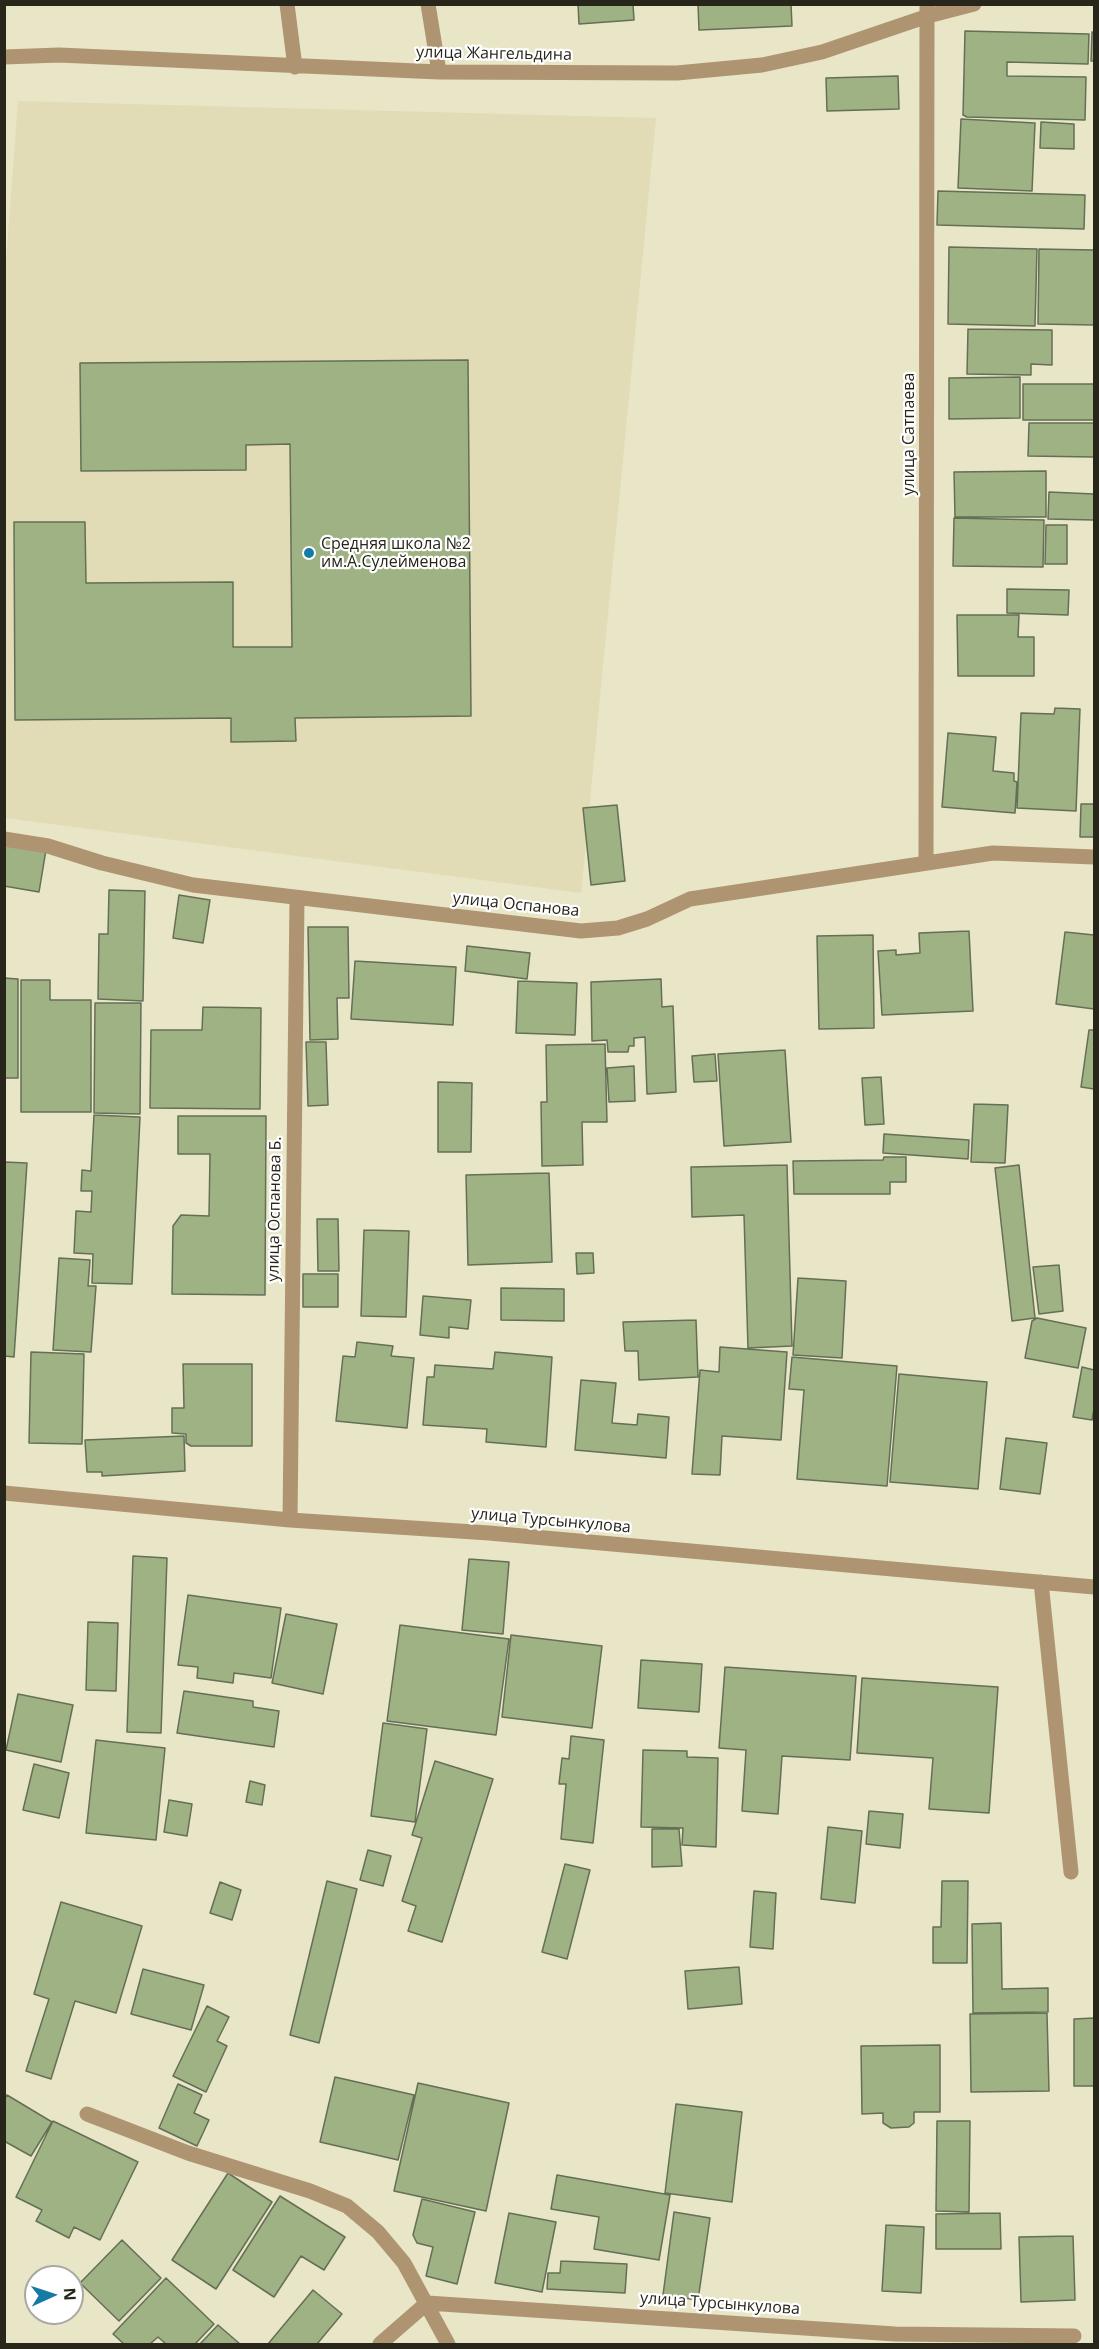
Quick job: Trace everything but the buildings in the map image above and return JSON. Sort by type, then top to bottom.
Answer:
[{"type":"street","points":[[287,4],[295,67]]},
{"type":"street","points":[[428,4],[439,72]]},
{"type":"street","name":"улица Жангельдина","points":[[4,57],[59,55],[439,72],[677,73],[762,65],[822,52],[928,10],[974,4]]},
{"type":"street","name":"улица Сатпаева","points":[[926,863],[928,10]]},
{"type":"street","name":"улица Оспанова","points":[[4,839],[48,846],[102,863],[194,885],[580,932],[618,928],[647,920],[690,899],[993,853],[1095,857]]},
{"type":"street","name":"улица Оспанова Б.","points":[[290,1520],[297,898]]},
{"type":"street","name":"улица Турсынкулова","points":[[4,1493],[290,1520],[489,1533],[1095,1587]]},
{"type":"street","points":[[1041,1582],[1071,1872]]},
{"type":"street","points":[[87,2114],[188,2153],[310,2191],[347,2206],[378,2232],[404,2263],[448,2344]]},
{"type":"street","points":[[380,2344],[427,2303]]},
{"type":"street","name":"улица Турсынкулова","points":[[427,2303],[895,2334],[1074,2336]]},
{"type":"shaded area","name":"Средняя школа №2 им.А.Сулейменова","points":[[18,101],[656,118],[581,893],[5,818],[4,289]]},
{"type":"place","name":"Средняя школа №2 им.А.Сулейменова","points":[[309,553]]}]
